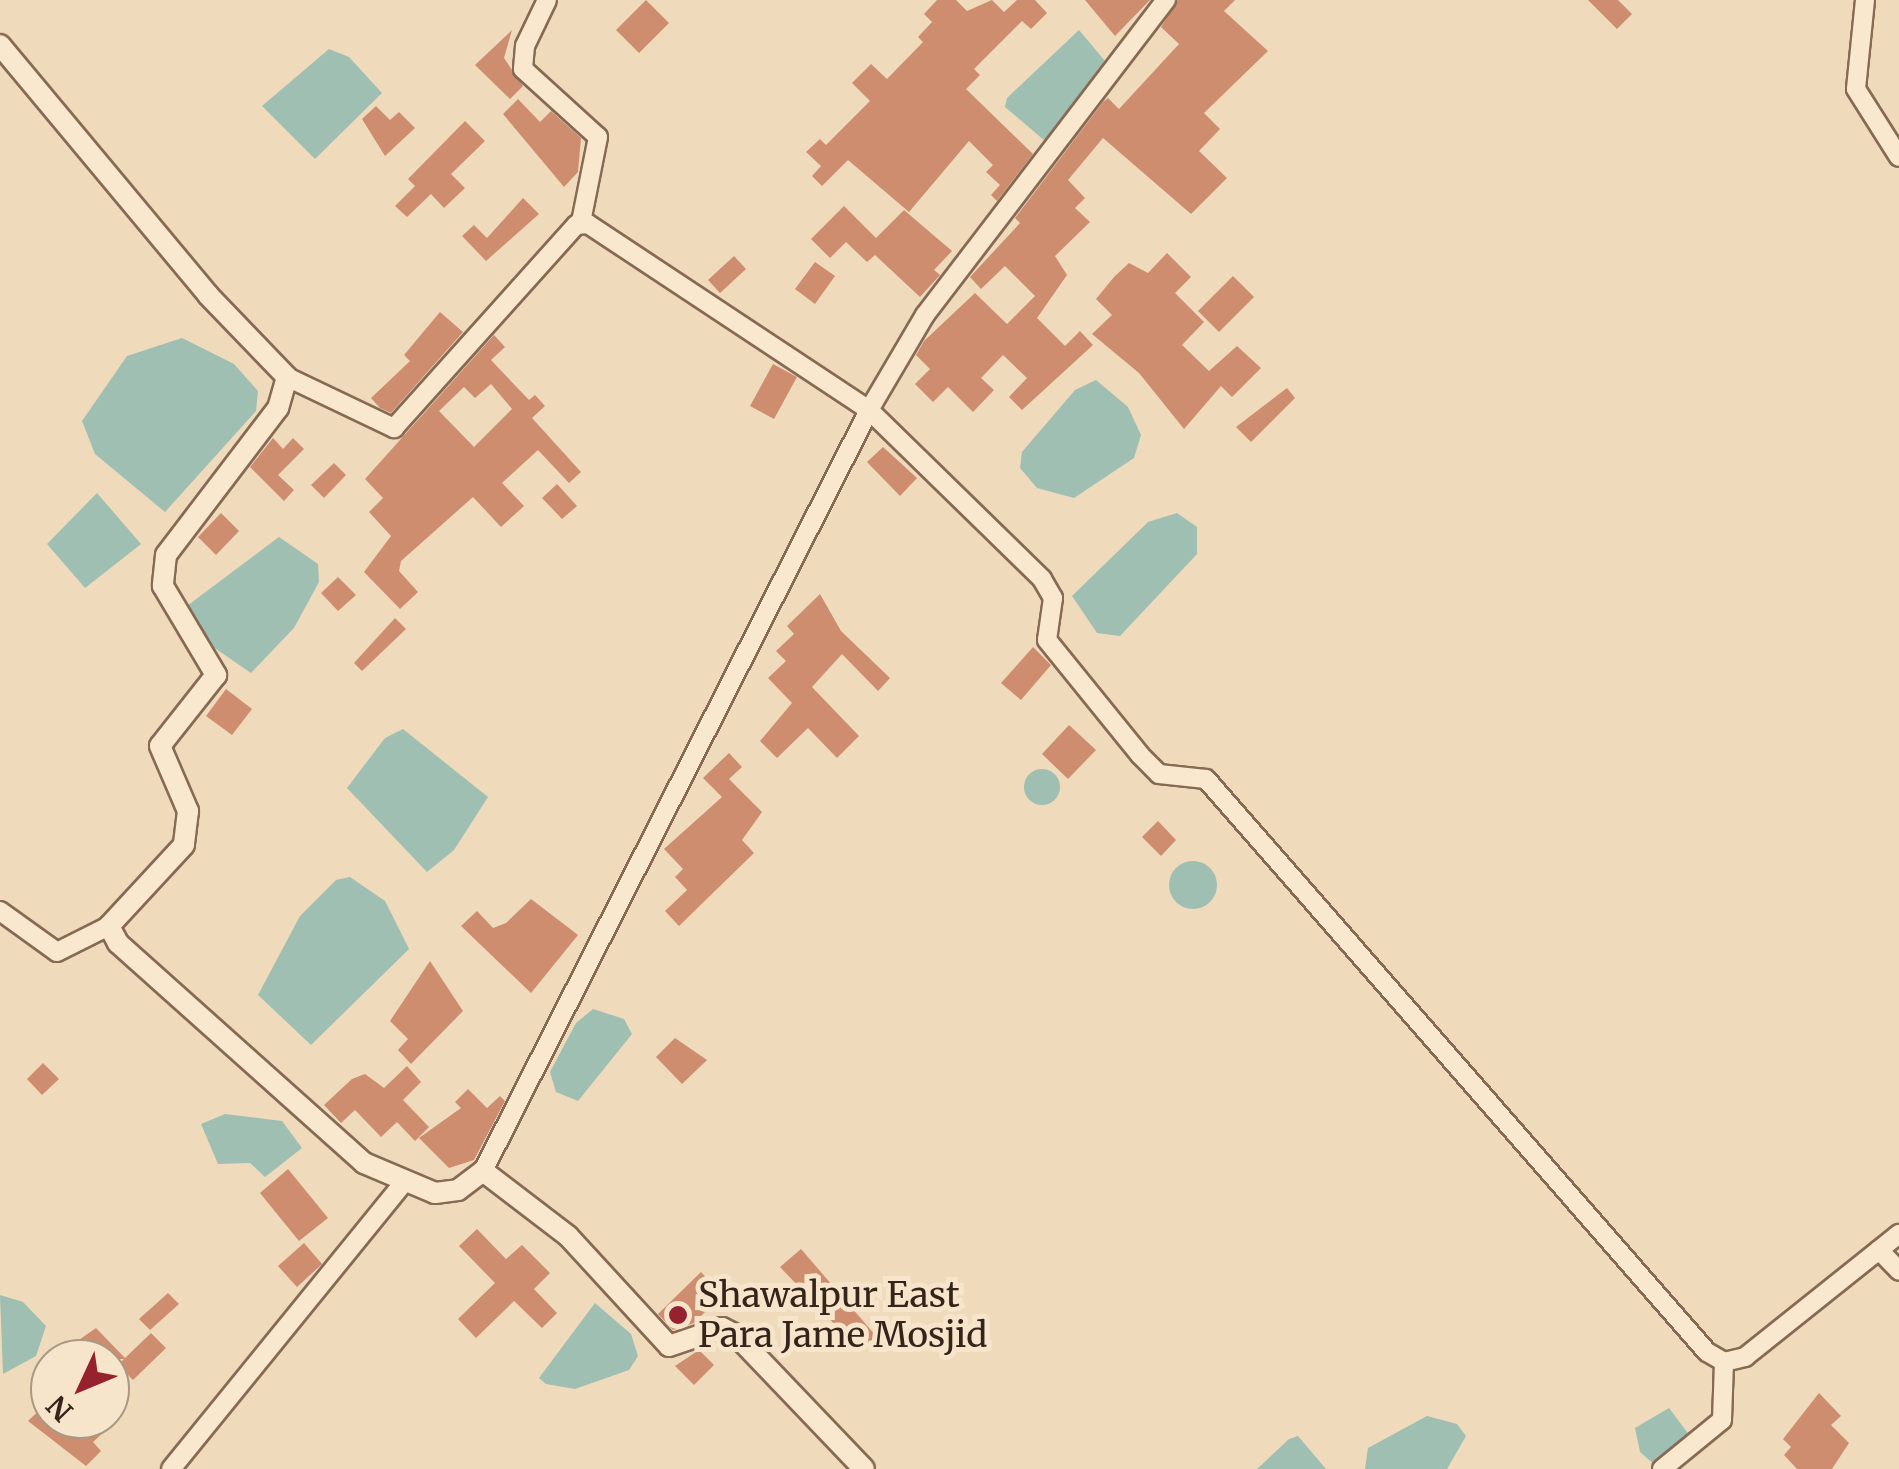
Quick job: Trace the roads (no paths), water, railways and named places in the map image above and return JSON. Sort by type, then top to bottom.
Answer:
[{"type":"street","points":[[0,44],[208,296],[286,377],[394,428],[581,222],[598,137],[523,69],[524,46],[547,0]]},
{"type":"street","points":[[108,926],[137,966],[364,1163],[402,1185],[458,1190],[483,1171],[869,410],[925,315],[1166,0]]},
{"type":"street","points":[[1865,0],[1856,90],[1899,156]]},
{"type":"street","points":[[581,222],[869,410],[1050,588],[1047,640],[1140,755],[1159,774],[1206,780],[1688,1335],[1724,1362],[1746,1357],[1899,1234]]},
{"type":"street","points":[[0,911],[57,952],[108,926],[184,845],[188,811],[160,746],[216,676],[163,586],[166,555],[278,408],[286,377]]},
{"type":"street","points":[[483,1171],[568,1236],[669,1346],[722,1328],[736,1335],[864,1469]]},
{"type":"street","points":[[170,1469],[402,1185]]},
{"type":"street","points":[[1879,1250],[1899,1271]]},
{"type":"street","points":[[1662,1469],[1722,1420],[1724,1362]]},
{"type":"place","name":"Shawalpur East Para Jame Mosjid","points":[[678,1315]]}]
